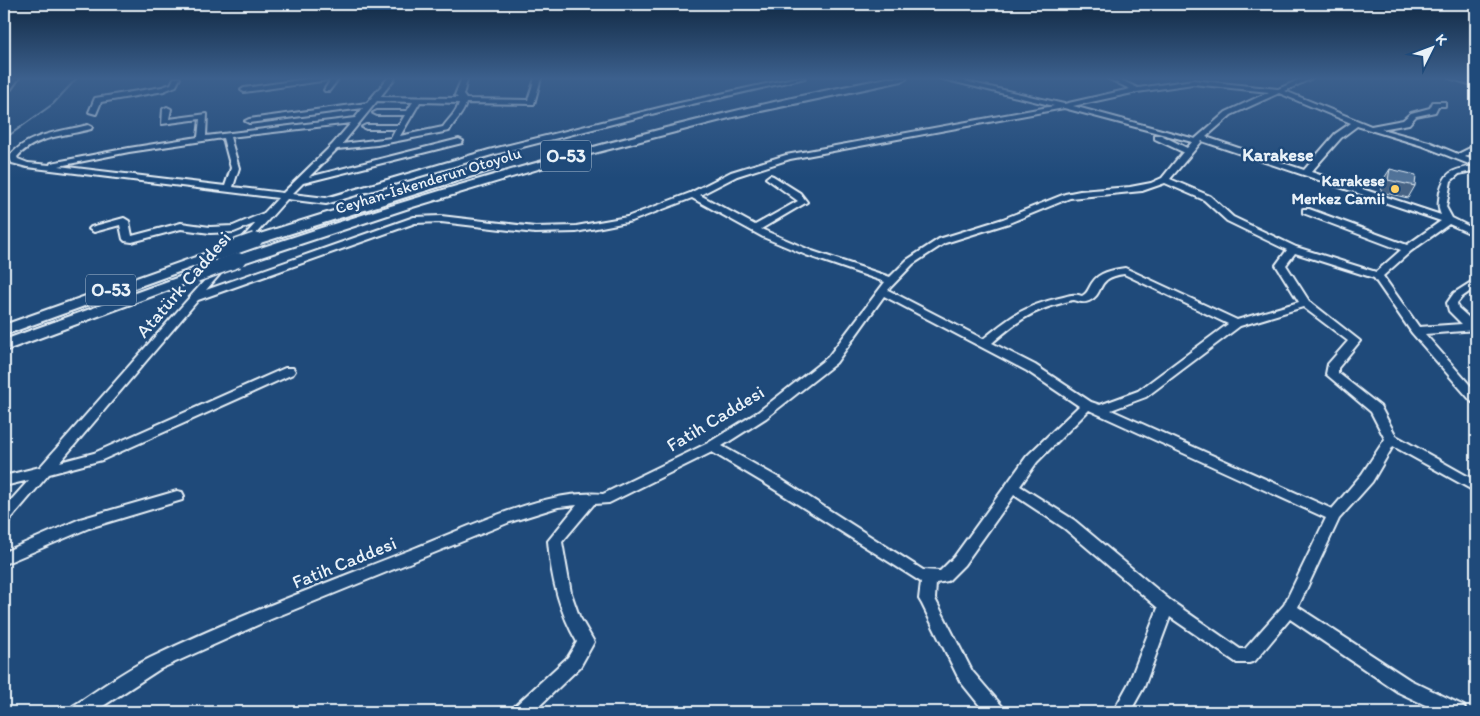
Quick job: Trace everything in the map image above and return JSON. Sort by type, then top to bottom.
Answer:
[{"type":"highway","name":"Ceyhan-İskenderun Otoyolu","points":[[4,330],[255,240],[404,192],[576,142],[701,111]]},
{"type":"highway","name":"Ceyhan-İskenderun Otoyolu","points":[[4,346],[238,260],[423,199],[586,151],[741,111]]},
{"type":"street","points":[[167,111],[166,122],[204,116],[202,138]]},
{"type":"street","points":[[249,121],[329,111]]},
{"type":"street","name":"Atatürk Caddesi","points":[[4,517],[192,299],[284,197],[362,123],[370,111]]},
{"type":"street","points":[[394,140],[410,113],[402,111]]},
{"type":"street","points":[[335,147],[364,145],[446,129],[451,120],[460,111]]},
{"type":"street","points":[[492,152],[514,142],[625,111]]},
{"type":"street","points":[[88,127],[20,146],[14,157],[15,161],[27,165],[229,188],[284,197],[332,199],[492,152],[654,111]]},
{"type":"street","points":[[192,299],[414,220],[441,220],[535,230],[576,229],[629,219],[693,195],[734,174],[789,157],[1035,111]]},
{"type":"street","points":[[1084,111],[1306,173],[1448,220],[1476,232]]},
{"type":"street","points":[[1234,111],[1195,143],[1165,180],[1208,198],[1230,219],[1293,249],[1378,276],[1416,331],[1476,399]]},
{"type":"street","points":[[1328,111],[1369,128],[1461,156],[1476,164]]},
{"type":"street","points":[[1369,128],[1406,122],[1412,114],[1425,111]]},
{"type":"street","points":[[1124,122],[1195,143]]},
{"type":"street","points":[[47,166],[202,138],[362,123],[401,127]]},
{"type":"street","points":[[1306,173],[1338,136],[1356,123]]},
{"type":"street","points":[[226,136],[235,168],[229,188]]},
{"type":"street","points":[[303,181],[459,141]]},
{"type":"street","points":[[1461,156],[1476,147]]},
{"type":"street","points":[[1448,220],[1442,208],[1447,180],[1456,172],[1476,168]]},
{"type":"street","points":[[754,229],[803,202],[797,195],[770,178]]},
{"type":"street","name":"Fatih Caddesi","points":[[79,712],[154,664],[266,614],[506,518],[558,502],[591,498],[604,499],[712,446],[762,415],[832,360],[882,291],[910,262],[942,241],[1015,218],[1080,192],[1150,186],[1165,180]]},
{"type":"street","points":[[693,195],[754,229],[809,253],[892,281]]},
{"type":"street","points":[[1306,211],[1408,249]]},
{"type":"street","points":[[94,229],[124,220],[128,239],[132,240],[181,226],[210,230],[234,229],[269,214]]},
{"type":"street","points":[[1378,276],[1408,249],[1448,220]]},
{"type":"street","points":[[1293,249],[1281,264],[1305,303],[1355,341],[1332,367],[1332,374],[1376,409],[1391,439],[1476,487]]},
{"type":"street","points":[[984,344],[1018,316],[1038,306],[1075,297],[1083,300],[1092,295],[1095,284],[1109,273],[1125,271],[1236,324]]},
{"type":"street","points":[[1474,327],[1453,308],[1452,303],[1458,295],[1476,282]]},
{"type":"street","points":[[882,291],[1030,368],[1088,405],[1334,516]]},
{"type":"street","points":[[1100,410],[1142,394],[1236,324],[1305,303]]},
{"type":"street","points":[[1416,331],[1474,327]]},
{"type":"street","points":[[4,481],[97,457],[289,371]]},
{"type":"street","points":[[712,446],[921,576],[943,577],[959,561],[1013,488],[1032,458],[1088,405]]},
{"type":"street","points":[[1013,488],[1068,524],[1166,606],[1237,656],[1248,656],[1289,610],[1334,516],[1367,478],[1391,439]]},
{"type":"street","points":[[4,558],[85,523],[176,496]]},
{"type":"street","points":[[521,712],[574,662],[586,642],[575,625],[558,575],[555,541],[591,498]]},
{"type":"street","points":[[929,576],[927,599],[966,676],[996,712]]},
{"type":"street","points":[[1121,712],[1136,687],[1166,606]]},
{"type":"street","points":[[1289,610],[1404,686],[1458,712]]},
{"type":"building","points":[[1390,169],[1416,175],[1415,186],[1388,180]]},
{"type":"waterway","points":[[4,139],[43,111]]},
{"type":"place","name":"Karakese Merkez Camii","points":[[1395,189]]},
{"type":"district","name":"Karakese","points":[[1278,155]]}]
